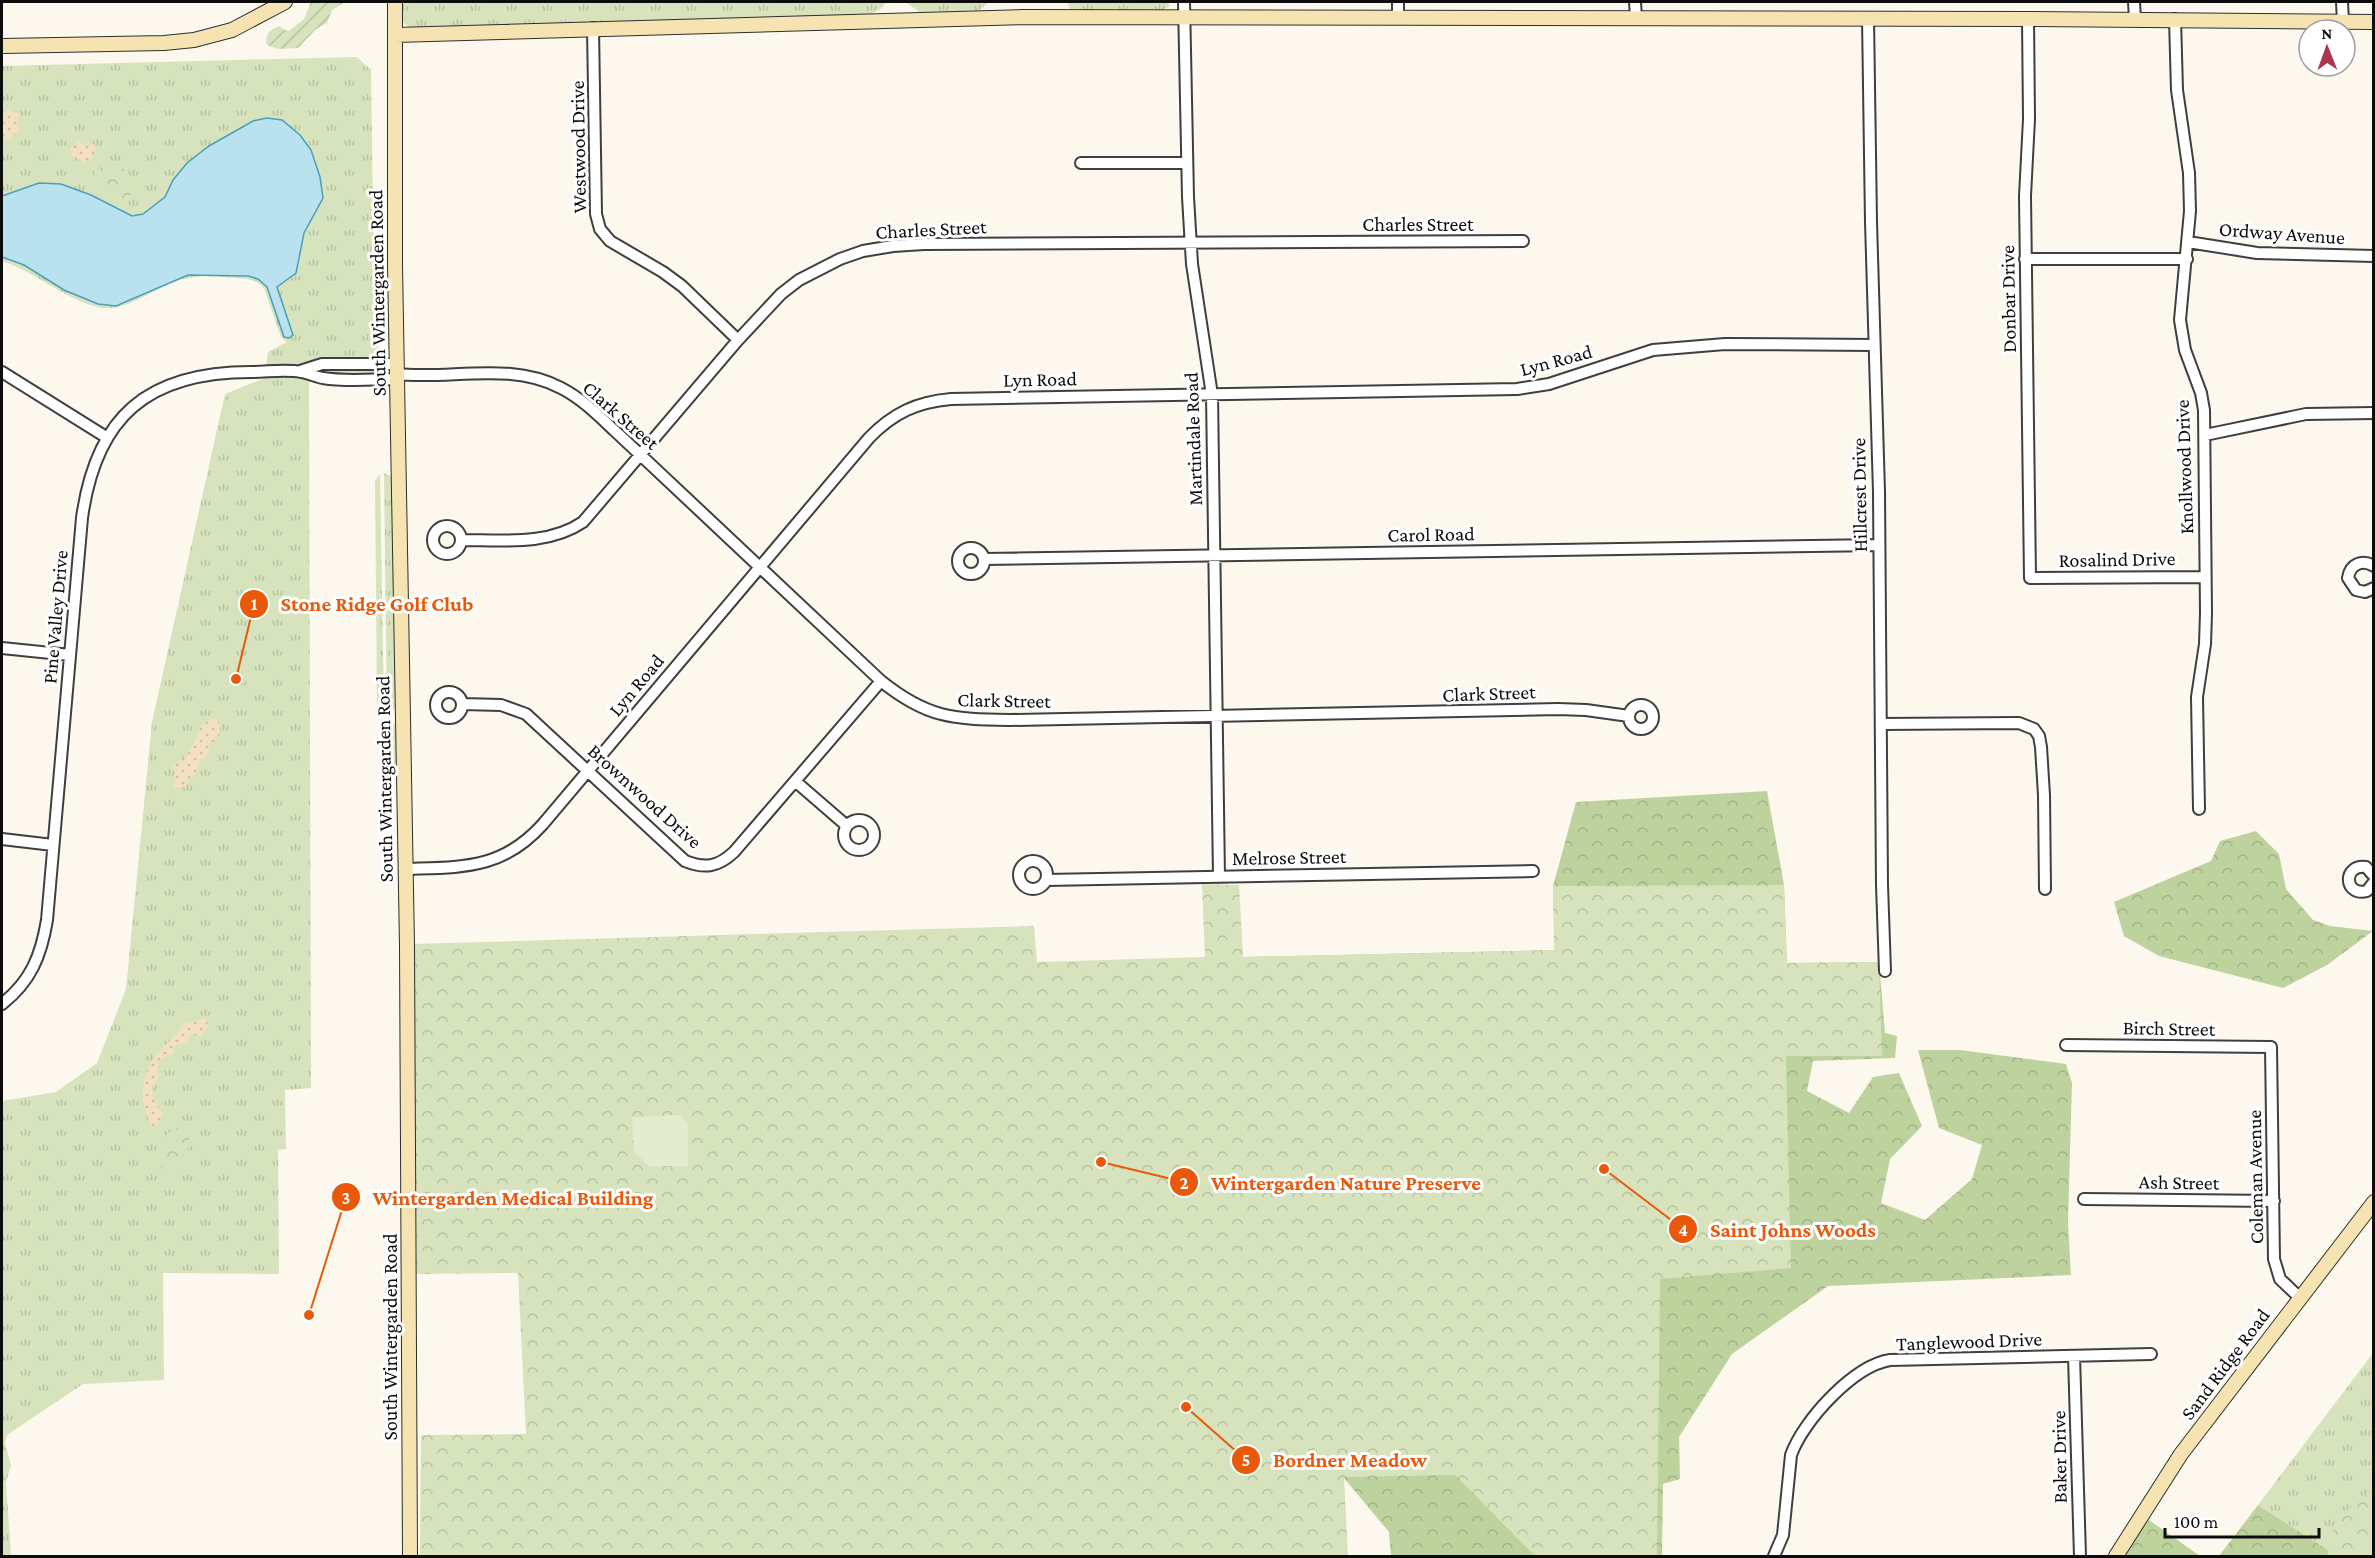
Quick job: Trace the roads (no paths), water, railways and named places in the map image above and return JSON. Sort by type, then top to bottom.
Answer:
[{"type":"street","points":[[2,46],[164,43],[194,40],[232,30],[285,2]]},
{"type":"street","name":"South Wintergarden Road","points":[[394,2],[405,869],[410,1557]]},
{"type":"street","name":"Martindale Road","points":[[1184,2],[1187,163],[1192,264],[1212,395],[1219,877]]},
{"type":"street","points":[[1398,2],[1398,17]]},
{"type":"street","points":[[1635,2],[1636,18]]},
{"type":"street","points":[[2134,2],[2135,19]]},
{"type":"street","points":[[2342,2],[2343,18]]},
{"type":"street","points":[[395,35],[1023,17],[2028,18],[2297,21]]},
{"type":"street","name":"Hillcrest Drive","points":[[1869,18],[1885,971]]},
{"type":"street","name":"Donbar Drive","points":[[2028,18],[2029,119],[2025,259],[2030,578]]},
{"type":"street","name":"Knollwood Drive","points":[[2175,19],[2178,113],[2189,173],[2188,242],[2180,320],[2181,334],[2201,393],[2205,435],[2205,644],[2198,697],[2199,809]]},
{"type":"street","points":[[2357,22],[2373,22]]},
{"type":"street","name":"Westwood Drive","points":[[593,28],[596,214],[600,229],[610,241],[643,259],[682,286],[738,340]]},
{"type":"street","points":[[1081,162],[1187,163]]},
{"type":"street","name":"Charles Street","points":[[460,540],[531,539],[570,530],[593,512],[764,310],[799,280],[840,259],[863,251],[924,244],[1522,241]]},
{"type":"street","name":"Ordway Avenue","points":[[2188,242],[2257,253],[2373,256]]},
{"type":"street","points":[[2025,259],[2187,259]]},
{"type":"street","name":"Lyn Road","points":[[405,869],[466,867],[489,862],[510,852],[539,828],[869,438],[892,417],[920,403],[951,399],[1517,389],[1549,384],[1653,350],[1725,344],[1874,345]]},
{"type":"street","name":"Pine Valley Drive","points":[[2,1004],[24,984],[39,958],[47,920],[85,495],[96,458],[106,437],[115,425],[149,394],[177,381],[214,373],[300,371],[324,378],[397,372]]},
{"type":"street","points":[[2,372],[106,437]]},
{"type":"street","name":"Clark Street","points":[[397,372],[503,374],[547,382],[567,392],[592,410],[880,681],[917,706],[945,716],[967,719],[1218,717],[1558,709],[1629,716]]},
{"type":"street","points":[[2205,435],[2306,414],[2373,413]]},
{"type":"street","name":"Carol Road","points":[[984,559],[1879,545]]},
{"type":"street","points":[[2373,566],[2369,563],[2359,563],[2351,569],[2348,578],[2356,590],[2365,592],[2373,588]]},
{"type":"street","name":"Rosalind Drive","points":[[2030,578],[2205,577]]},
{"type":"street","points":[[2,648],[70,655]]},
{"type":"street","name":"Brownwood Drive","points":[[462,704],[495,704],[519,710],[537,722],[686,861],[704,867],[726,860],[880,681]]},
{"type":"street","points":[[1881,724],[2019,723],[2034,729],[2039,736],[2041,747],[2045,889]]},
{"type":"street","points":[[795,781],[847,826]]},
{"type":"street","points":[[2,839],[53,845]]},
{"type":"street","points":[[2373,876],[2366,867],[2357,867],[2350,872],[2348,880],[2351,888],[2358,892],[2367,891],[2373,882]]},
{"type":"street","name":"Melrose Street","points":[[1046,880],[1533,871]]},
{"type":"street","name":"Birch Street","points":[[2066,1045],[2271,1047]]},
{"type":"street","name":"Coleman Avenue","points":[[2271,1047],[2274,1259],[2277,1271],[2286,1286],[2300,1298]]},
{"type":"street","name":"Ash Street","points":[[2084,1199],[2274,1201]]},
{"type":"street","name":"Sand Ridge Road","points":[[2116,1557],[2181,1454],[2373,1202]]},
{"type":"street","name":"Tanglewood Drive","points":[[1774,1557],[1783,1535],[1791,1455],[1795,1444],[1809,1424],[1859,1372],[1874,1364],[1890,1360],[2151,1354]]},
{"type":"street","name":"Baker Drive","points":[[2074,1356],[2079,1557]]},
{"type":"water","points":[[267,118],[282,120],[300,135],[311,150],[320,177],[323,198],[304,233],[296,273],[277,287],[293,335],[289,338],[284,337],[267,287],[258,279],[248,276],[188,275],[116,306],[98,304],[64,290],[24,265],[2,257],[2,196],[39,183],[61,184],[91,195],[132,216],[143,214],[165,197],[173,180],[187,163],[209,146],[253,121]]},
{"type":"place","name":"Stone Ridge Golf Club","points":[[236,679]]},
{"type":"place","name":"Wintergarden Nature Preserve","points":[[1101,1162]]},
{"type":"place","name":"Saint Johns Woods","points":[[1604,1169]]},
{"type":"place","name":"Wintergarden Medical Building","points":[[309,1315]]},
{"type":"place","name":"Bordner Meadow","points":[[1186,1407]]}]
